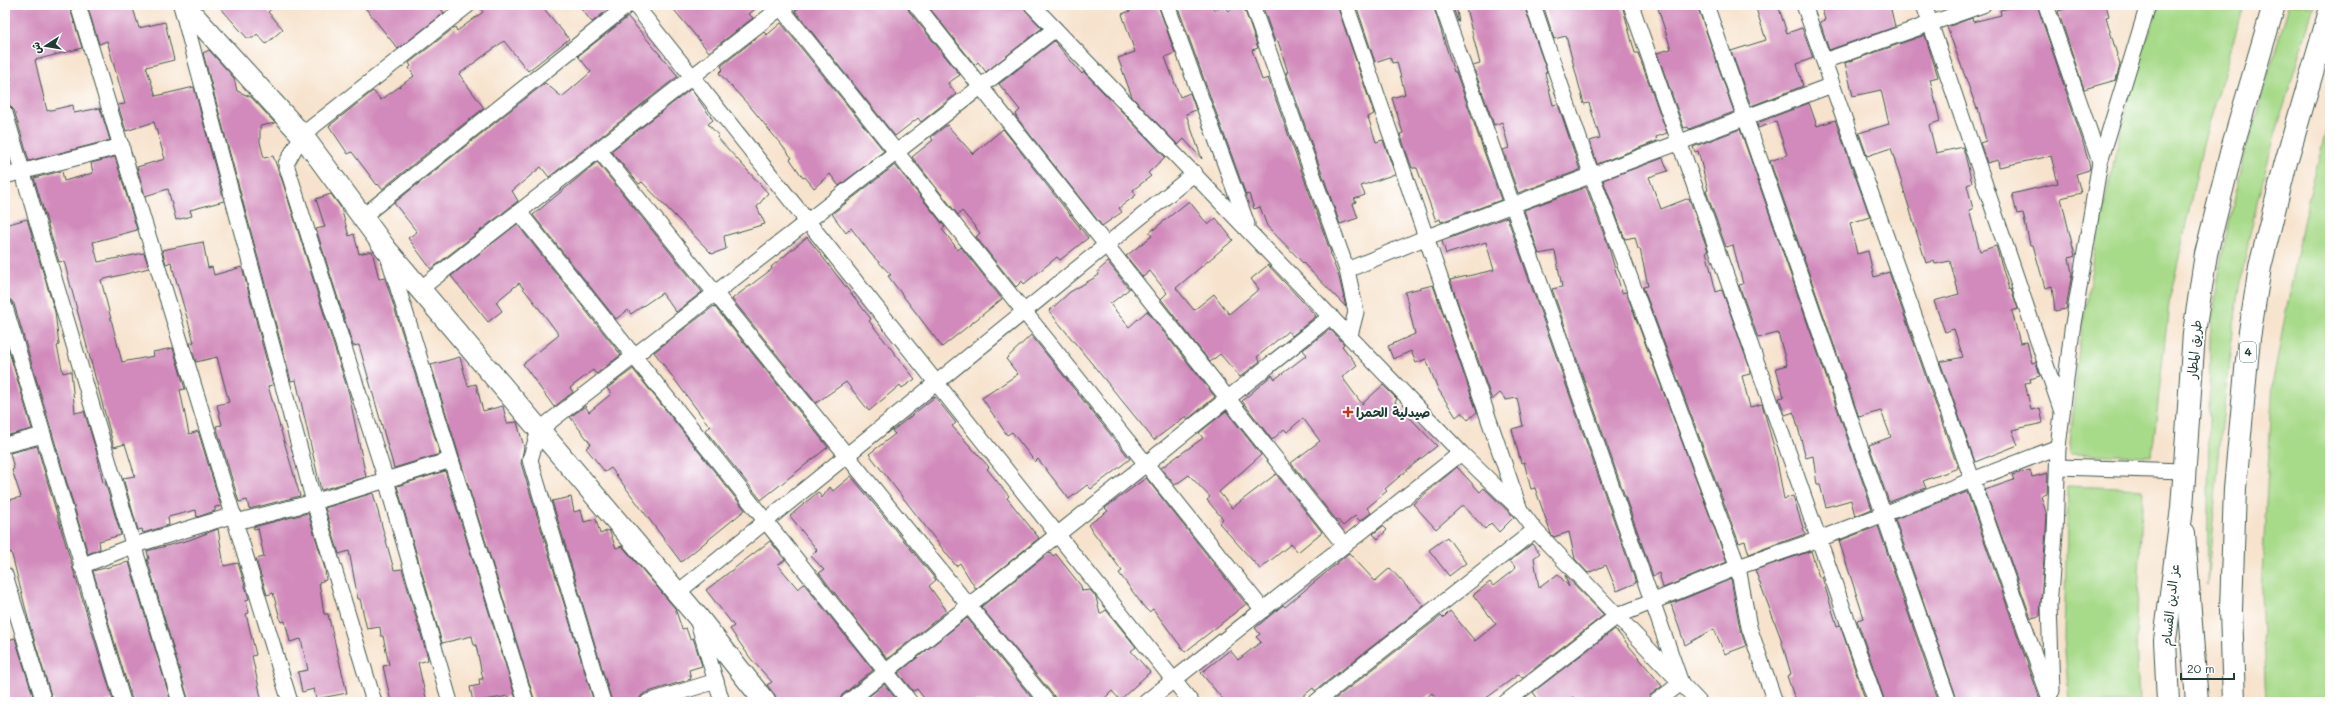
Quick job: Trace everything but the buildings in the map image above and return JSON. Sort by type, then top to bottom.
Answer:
[{"type":"main road","points":[[182,5],[302,135],[386,249],[677,593],[766,702]]},
{"type":"main road","name":"طريق المطار","points":[[2197,702],[2182,508],[2194,333],[2206,254],[2233,146],[2274,5]]},
{"type":"main road","name":"4","points":[[2234,702],[2230,610],[2235,488],[2249,338],[2260,267],[2286,162],[2330,11]]},
{"type":"main road","name":"عز الدين القسام","points":[[2168,702],[2165,640],[2182,508]]},
{"type":"street","points":[[78,5],[236,518],[290,702]]},
{"type":"street","points":[[182,5],[314,502],[374,702]]},
{"type":"street","points":[[450,702],[386,480],[286,164],[302,135],[468,5]]},
{"type":"street","points":[[362,217],[628,5]]},
{"type":"street","points":[[635,5],[1191,702]]},
{"type":"street","points":[[916,5],[1344,545]]},
{"type":"street","points":[[1032,5],[1350,335],[1461,453],[1520,510],[1535,530],[1699,702]]},
{"type":"street","points":[[1167,5],[1249,230]]},
{"type":"street","points":[[1252,5],[1347,270],[1356,312],[1350,335]]},
{"type":"street","points":[[1346,5],[1520,510]]},
{"type":"street","points":[[1442,5],[1681,683]]},
{"type":"street","points":[[1533,5],[1592,176],[1738,567],[1749,627],[1775,702]]},
{"type":"street","points":[[1630,5],[1876,702]]},
{"type":"street","points":[[1706,5],[1949,702]]},
{"type":"street","points":[[1804,5],[2052,702]]},
{"type":"street","points":[[1924,5],[2062,414]]},
{"type":"street","points":[[1824,61],[1984,5]]},
{"type":"street","points":[[2046,5],[2100,162]]},
{"type":"street","points":[[2052,702],[2049,605],[2058,447],[2072,330],[2100,162],[2148,5]]},
{"type":"street","points":[[420,289],[783,6],[896,152],[1263,610]]},
{"type":"street","points":[[603,702],[530,460],[539,430],[1055,29]]},
{"type":"street","points":[[1347,270],[1427,237],[1832,85]]},
{"type":"street","points":[[5,113],[21,172],[135,545],[180,702]]},
{"type":"street","points":[[5,176],[122,146]]},
{"type":"street","points":[[599,150],[1047,702]]},
{"type":"street","points":[[677,593],[1194,173]]},
{"type":"street","points":[[519,212],[910,702]]},
{"type":"street","points":[[386,249],[526,702]]},
{"type":"street","points":[[5,307],[81,566],[123,702]]},
{"type":"street","points":[[848,702],[1331,316]]},
{"type":"street","points":[[5,445],[43,435]]},
{"type":"street","points":[[1506,702],[1617,616],[1738,567],[1819,539],[2058,447]]},
{"type":"street","points":[[1146,702],[1461,453]]},
{"type":"street","points":[[81,566],[135,545],[236,518],[314,502],[451,460]]},
{"type":"street","points":[[2058,467],[2184,471]]},
{"type":"street","points":[[1316,702],[1535,530]]},
{"type":"street","points":[[5,575],[44,702]]},
{"type":"street","points":[[696,616],[722,702]]},
{"type":"street","points":[[648,702],[674,698],[716,681]]},
{"type":"street","points":[[1656,702],[1681,683]]},
{"type":"green space","points":[[2159,5],[2244,5],[2203,144],[2169,304],[2152,456],[2069,454],[2079,347],[2097,238],[2133,75]]},
{"type":"green space","points":[[2289,5],[2314,5],[2258,198],[2244,264],[2226,384],[2207,585],[2210,335],[2221,258],[2246,149]]},
{"type":"green space","points":[[2330,115],[2330,702],[2266,702],[2261,592],[2273,380],[2305,213]]},
{"type":"green space","points":[[2068,486],[2143,489],[2136,639],[2139,702],[2069,702],[2064,638]]},
{"type":"place","name":"صيدلية الحمرا","points":[[1348,412]]}]
